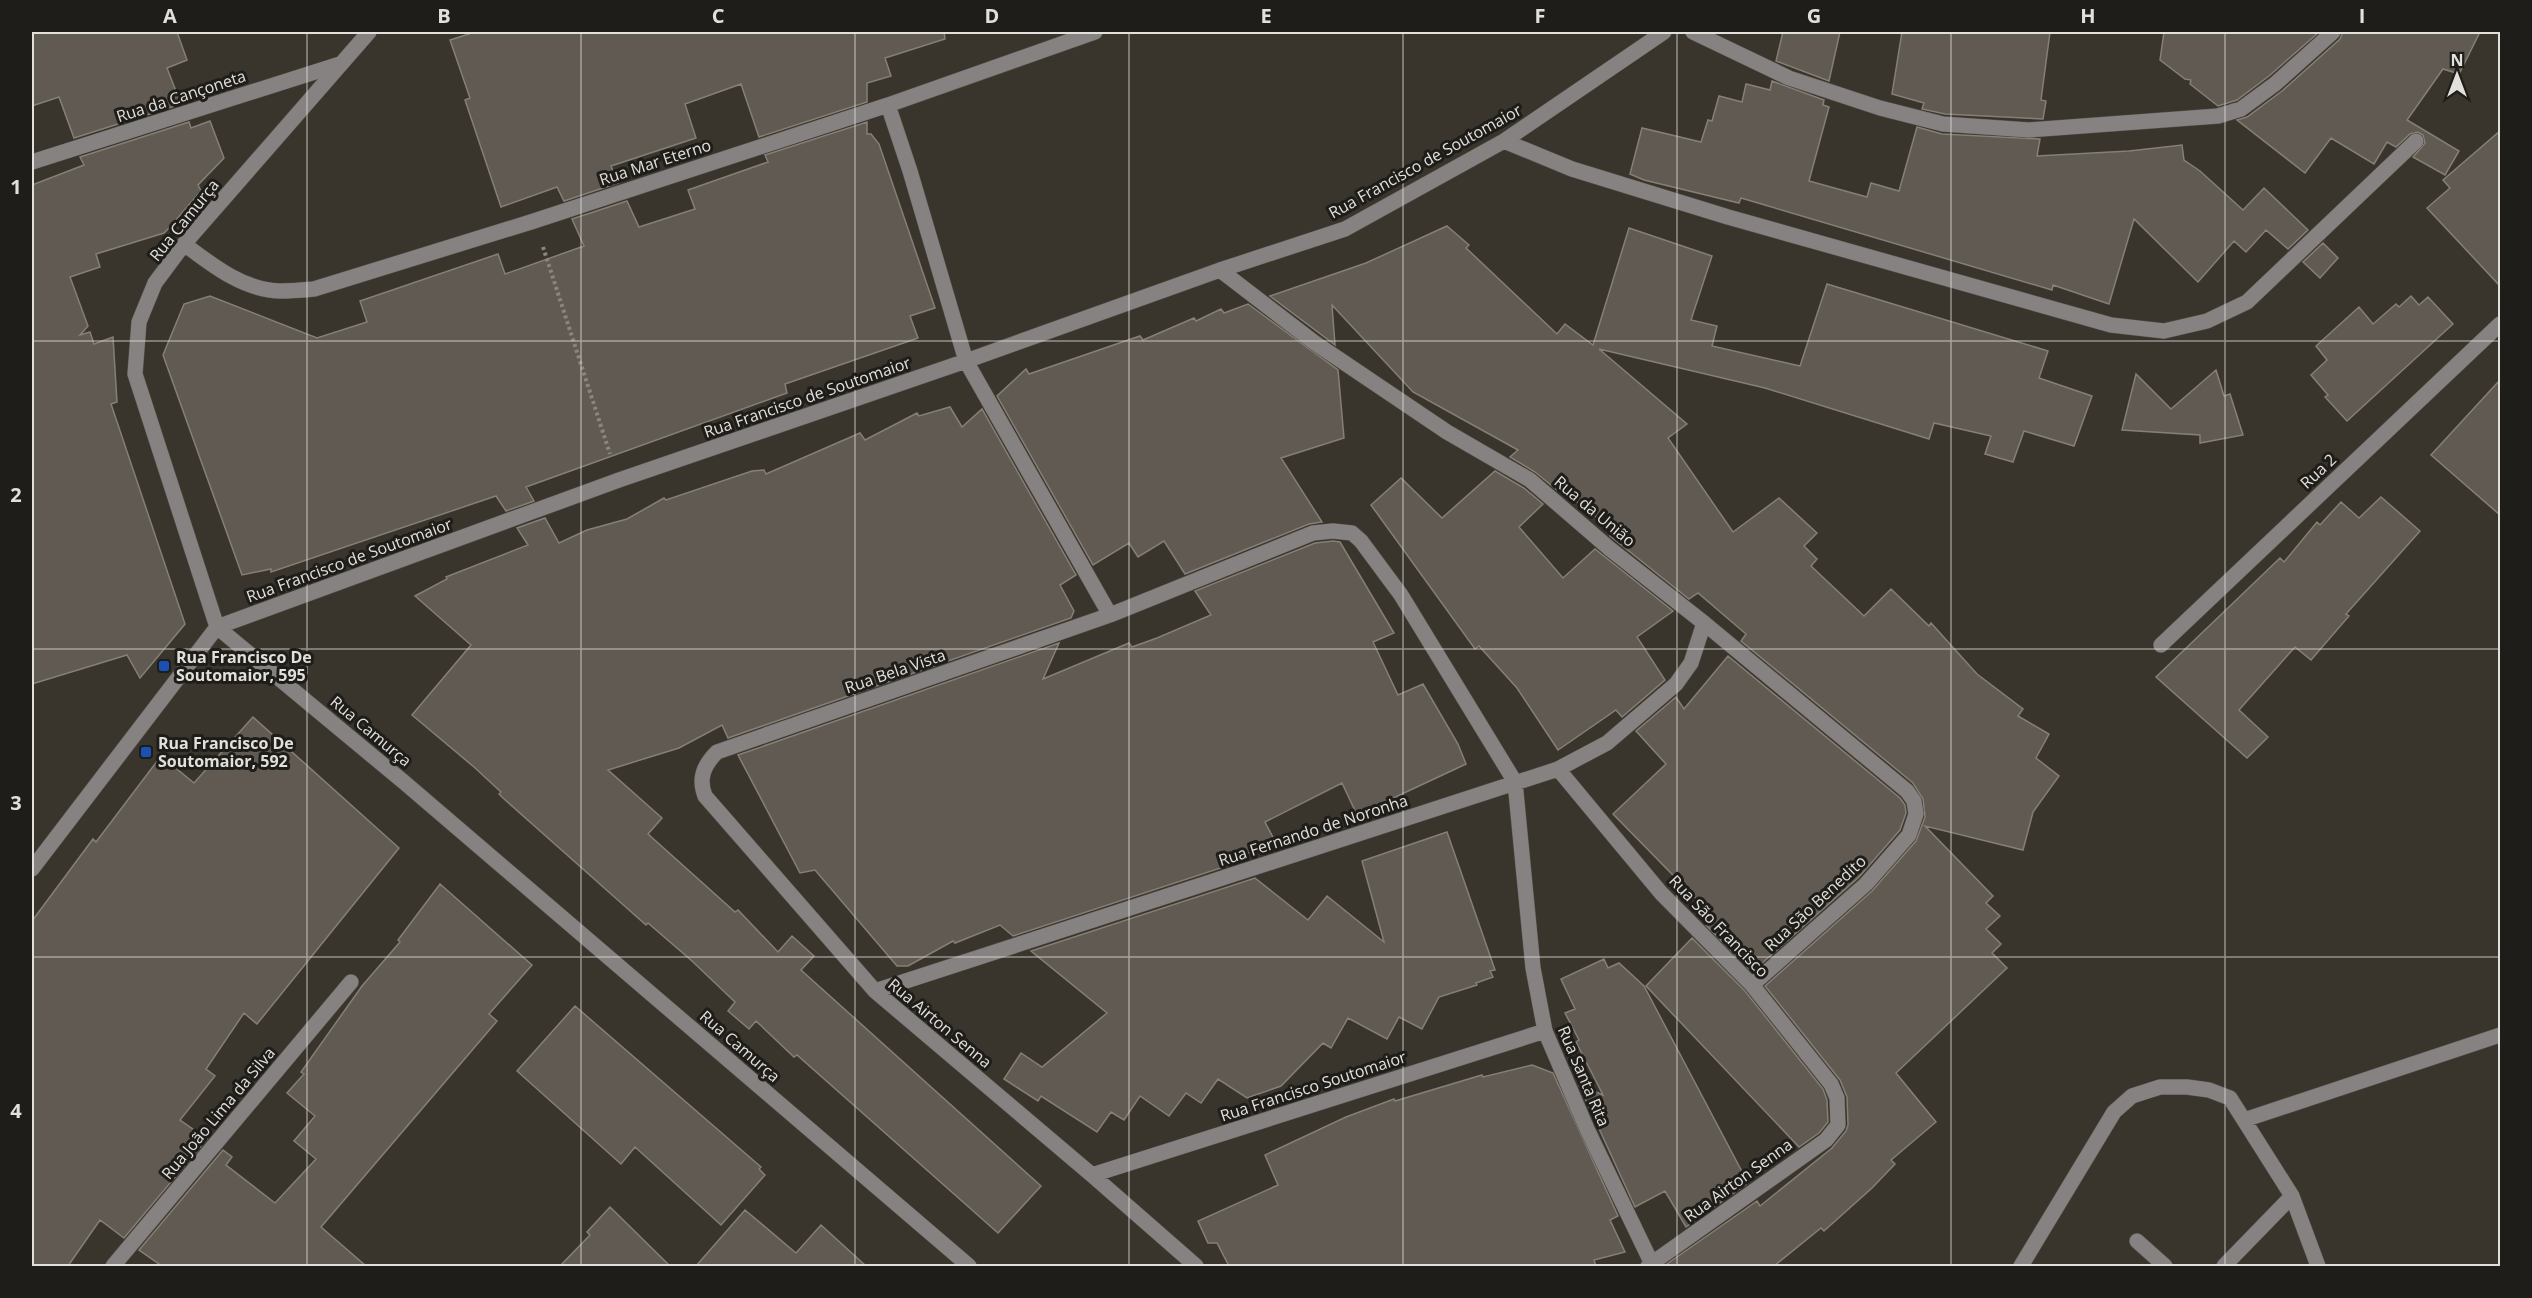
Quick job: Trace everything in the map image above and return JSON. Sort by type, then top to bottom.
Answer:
[{"type":"street","name":"Rua Camurça","points":[[369,32],[183,244],[155,284],[139,322],[135,374],[217,627],[405,783],[969,1266]]},
{"type":"street","name":"Rua Mar Eterno","points":[[183,244],[223,272],[251,285],[278,291],[314,289],[534,221],[888,105],[1095,32]]},
{"type":"street","name":"Rua Francisco de Soutomaior","points":[[217,627],[619,480],[966,361],[1220,270],[1345,229],[1504,141],[1664,32]]},
{"type":"street","points":[[1693,32],[1789,78],[1880,108],[1943,124],[2030,130],[2218,116],[2241,109],[2275,84],[2333,32]]},
{"type":"street","name":"Rua da Cançoneta","points":[[32,162],[341,64]]},
{"type":"street","points":[[888,105],[910,171],[966,361],[1110,615]]},
{"type":"street","points":[[1504,141],[1572,169],[1728,217],[2111,325],[2164,331],[2207,321],[2247,302],[2416,141]]},
{"type":"street","name":"Rua da União","points":[[1220,270],[1315,343],[1447,432],[1530,480],[1610,549],[1704,623],[1907,791],[1914,801],[1916,814]]},
{"type":"street","name":"Rua 2","points":[[2161,645],[2500,324]]},
{"type":"street","name":"Rua Bela Vista","points":[[702,773],[706,763],[717,752],[1110,615],[1313,533],[1333,531],[1352,533],[1361,541],[1394,586],[1515,782]]},
{"type":"street","name":"Rua Fernando de Noronha","points":[[875,991],[1558,769],[1607,743],[1676,684],[1691,663],[1704,623]]},
{"type":"street","points":[[32,869],[38,848],[217,627]]},
{"type":"street","name":"Rua São Francisco","points":[[1558,769],[1661,893],[1752,985],[1831,1084],[1837,1098],[1839,1115]]},
{"type":"street","name":"Rua Airton Senna","points":[[702,773],[702,787],[705,796],[875,991],[1196,1266]]},
{"type":"street","name":"Rua Santa Rita","points":[[1515,782],[1533,968],[1545,1031],[1587,1129],[1650,1265]]},
{"type":"street","name":"Rua São Benedito","points":[[1752,985],[1866,885],[1910,835],[1916,814]]},
{"type":"street","name":"Rua João Lima da Silva","points":[[113,1266],[351,982]]},
{"type":"street","name":"Rua Francisco Soutomaior","points":[[1092,1175],[1545,1031]]},
{"type":"street","points":[[2244,1120],[2500,1035]]},
{"type":"street","points":[[2021,1266],[2114,1113],[2132,1096],[2160,1087],[2209,1090],[2230,1098],[2292,1196],[2318,1266]]},
{"type":"street","name":"Rua Airton Senna","points":[[1650,1265],[1826,1140],[1838,1125],[1839,1115]]},
{"type":"street","points":[[2224,1266],[2292,1196]]},
{"type":"street","points":[[2137,1241],[2165,1266]]},
{"type":"path","points":[[534,221],[619,480]]},
{"type":"building","points":[[32,32],[177,32],[187,60],[167,68],[181,104],[74,138],[59,97],[32,106]]},
{"type":"building","points":[[475,32],[944,32],[945,39],[885,58],[891,76],[867,83],[867,102],[759,137],[741,84],[685,104],[696,138],[611,166],[618,183],[564,201],[557,187],[501,207],[465,100],[470,98],[450,40]]},
{"type":"building","points":[[1783,32],[1840,32],[1829,81],[1776,61]]},
{"type":"building","points":[[1902,32],[2050,32],[2041,100],[2046,101],[2043,119],[1945,114],[1922,109],[1924,103],[1892,94]]},
{"type":"building","points":[[2164,32],[2319,32],[2269,76],[2237,100],[2218,106],[2190,84],[2191,80],[2185,79],[2160,60]]},
{"type":"building","points":[[2343,32],[2480,32],[2459,74],[2443,69],[2407,120],[2459,151],[2445,175],[2413,157],[2425,143],[2423,135],[2418,132],[2410,134],[2396,147],[2387,142],[2374,164],[2331,138],[2305,173],[2237,120],[2247,117],[2282,91],[2340,39]]},
{"type":"building","points":[[1772,81],[1824,100],[1823,105],[1829,107],[1809,181],[1867,197],[1871,183],[1899,191],[1917,127],[1942,134],[2040,139],[2037,156],[2129,151],[2182,145],[2184,160],[2200,171],[2243,210],[2264,188],[2308,230],[2288,249],[2266,230],[2246,252],[2234,241],[2198,282],[2134,219],[2109,304],[2053,285],[2052,290],[1741,198],[1739,203],[1644,180],[1630,174],[1642,128],[1701,142],[1708,120],[1712,121],[1719,96],[1742,102],[1746,84],[1770,90]]},
{"type":"building","points":[[210,121],[224,158],[198,185],[201,191],[169,228],[164,233],[96,254],[100,267],[70,277],[88,326],[80,335],[90,332],[94,344],[113,337],[117,402],[111,404],[185,624],[140,678],[127,655],[32,684],[32,185],[84,165],[80,157],[189,122],[191,128]]},
{"type":"building","points":[[867,122],[867,134],[871,134],[879,144],[935,308],[910,316],[918,338],[785,384],[787,393],[526,487],[534,501],[506,511],[496,496],[271,572],[271,569],[242,575],[163,355],[184,304],[210,296],[317,338],[367,322],[360,301],[498,254],[505,274],[584,246],[572,219],[627,201],[639,227],[695,209],[688,190],[768,162],[765,155]]},
{"type":"building","points":[[2500,131],[2500,286],[2427,208],[2450,188],[2443,180]]},
{"type":"building","points":[[1447,226],[1469,245],[1466,248],[1557,334],[1565,324],[1593,345],[1629,228],[1712,256],[1691,320],[1717,326],[1712,346],[1800,366],[1827,284],[2048,351],[2039,378],[2092,396],[2074,446],[2024,431],[2013,462],[1985,454],[1991,436],[1934,423],[1929,439],[1765,388],[1599,349],[1687,424],[1668,438],[1733,532],[1779,498],[1817,533],[1804,546],[1817,559],[1811,566],[1864,616],[1891,589],[1929,626],[1931,623],[1977,674],[2023,709],[2018,716],[2049,734],[2036,758],[2059,776],[2033,812],[2023,850],[1925,826],[1993,896],[1986,903],[2000,916],[1986,929],[2001,944],[1992,953],[2007,968],[1896,1073],[1936,1122],[1891,1160],[1895,1164],[1824,1231],[1821,1228],[1774,1266],[1664,1266],[1757,1201],[1760,1206],[1832,1148],[1846,1131],[1848,1125],[1847,1097],[1840,1080],[1765,986],[1872,891],[1916,841],[1925,817],[1923,799],[1913,783],[1741,641],[1746,634],[1698,593],[1689,599],[1610,536],[1614,531],[1559,488],[1557,490],[1535,472],[1510,457],[1518,450],[1413,392],[1332,305],[1335,345],[1270,296],[1366,263]]},
{"type":"building","points":[[2323,243],[2338,258],[2320,278],[2303,262]]},
{"type":"building","points":[[2411,296],[2419,305],[2428,297],[2453,324],[2347,421],[2325,397],[2328,395],[2311,375],[2327,360],[2316,346],[2359,307],[2373,324],[2396,304],[2399,307]]},
{"type":"building","points":[[1248,304],[1338,370],[1344,438],[1281,458],[1322,522],[1309,524],[1185,574],[1164,541],[1138,557],[1129,543],[1093,565],[997,396],[1026,369],[1029,374],[1140,336],[1143,340],[1194,318],[1196,321],[1221,309],[1224,313]]},
{"type":"building","points":[[2216,370],[2224,396],[2230,394],[2243,435],[2200,443],[2200,435],[2122,430],[2136,374],[2171,409]]},
{"type":"building","points":[[2500,380],[2500,515],[2431,455]]},
{"type":"building","points":[[950,407],[962,427],[982,409],[1076,575],[1060,585],[1074,611],[1071,618],[728,738],[722,725],[679,748],[608,770],[662,818],[648,834],[735,912],[738,910],[778,952],[792,936],[814,956],[801,970],[1041,1186],[998,1233],[797,1055],[794,1057],[756,1021],[749,1029],[728,1011],[735,1002],[692,961],[648,923],[646,925],[503,798],[499,794],[501,792],[474,767],[412,715],[471,645],[415,596],[447,579],[446,577],[528,545],[517,528],[545,518],[559,543],[587,530],[627,519],[664,498],[666,500],[752,471],[764,470],[766,474],[860,433],[865,440],[917,413],[919,416]]},
{"type":"building","points":[[1495,471],[1524,488],[1543,504],[1519,527],[1563,578],[1595,549],[1673,611],[1637,637],[1665,680],[1622,717],[1616,710],[1558,750],[1517,688],[1479,646],[1475,649],[1371,505],[1401,478],[1442,518]]},
{"type":"building","points":[[2381,497],[2420,531],[2346,614],[2349,616],[2311,660],[2295,647],[2239,710],[2268,737],[2247,758],[2156,677],[2280,558],[2284,562],[2317,522],[2320,525],[2341,502],[2359,518]]},
{"type":"building","points":[[1340,542],[1394,633],[1373,642],[1398,695],[1423,684],[1458,744],[1466,764],[1357,815],[1342,783],[1265,822],[1276,843],[1232,859],[1236,863],[1013,936],[1000,925],[955,943],[953,941],[908,966],[897,966],[815,870],[800,873],[738,755],[1059,643],[1043,679],[1129,643],[1132,647],[1211,615],[1195,591],[1315,543]]},
{"type":"building","points":[[1728,656],[1900,798],[1905,805],[1906,813],[1900,830],[1859,877],[1752,972],[1706,925],[1715,918],[1613,814],[1666,764],[1636,731],[1676,697],[1684,709]]},
{"type":"building","points":[[253,717],[399,848],[257,1024],[244,1013],[206,1069],[215,1076],[180,1120],[207,1139],[124,1238],[100,1220],[68,1266],[32,1266],[32,921],[93,839],[96,842],[161,756],[194,783]]},
{"type":"building","points":[[1447,832],[1495,970],[1490,971],[1493,977],[1476,983],[1477,985],[1439,997],[1422,1029],[1399,1017],[1387,1039],[1348,1018],[1331,1048],[1323,1043],[1281,1086],[1247,1098],[1218,1079],[1201,1103],[1186,1093],[1169,1116],[1140,1096],[1124,1120],[1111,1112],[1097,1132],[1041,1096],[1038,1101],[1004,1079],[1021,1053],[1042,1067],[1107,1013],[1031,951],[1255,878],[1308,920],[1327,896],[1384,942],[1362,861]]},
{"type":"building","points":[[440,884],[532,965],[489,1014],[497,1021],[321,1227],[366,1266],[162,1266],[139,1250],[223,1150],[232,1157],[226,1165],[275,1203],[316,1159],[294,1141],[315,1116],[287,1093],[304,1074],[301,1072],[362,986],[400,942],[398,940]]},
{"type":"building","points":[[1692,938],[1745,991],[1823,1089],[1827,1100],[1828,1122],[1819,1133],[1799,1147],[1646,986]]},
{"type":"building","points":[[1604,959],[1608,968],[1619,963],[1644,986],[1748,1183],[1686,1227],[1665,1191],[1635,1207],[1579,1085],[1603,1095],[1576,1042],[1579,1040],[1565,1013],[1575,1009],[1561,979]]},
{"type":"building","points":[[575,1006],[761,1167],[759,1169],[765,1175],[721,1225],[635,1147],[621,1164],[517,1071]]},
{"type":"building","points":[[1532,1065],[1553,1073],[1618,1216],[1610,1220],[1625,1252],[1594,1260],[1596,1266],[1229,1266],[1217,1243],[1208,1243],[1198,1221],[1278,1185],[1265,1155],[1346,1117],[1394,1099],[1395,1101],[1482,1075],[1483,1077]]},
{"type":"building","points":[[610,1207],[670,1266],[560,1266],[590,1235],[587,1232]]},
{"type":"building","points":[[745,1210],[796,1253],[821,1225],[866,1266],[696,1266]]},
{"type":"place","name":"Rua Francisco De Soutomaior, 595","points":[[164,666]]},
{"type":"place","name":"Rua Francisco De Soutomaior, 592","points":[[146,752]]}]
